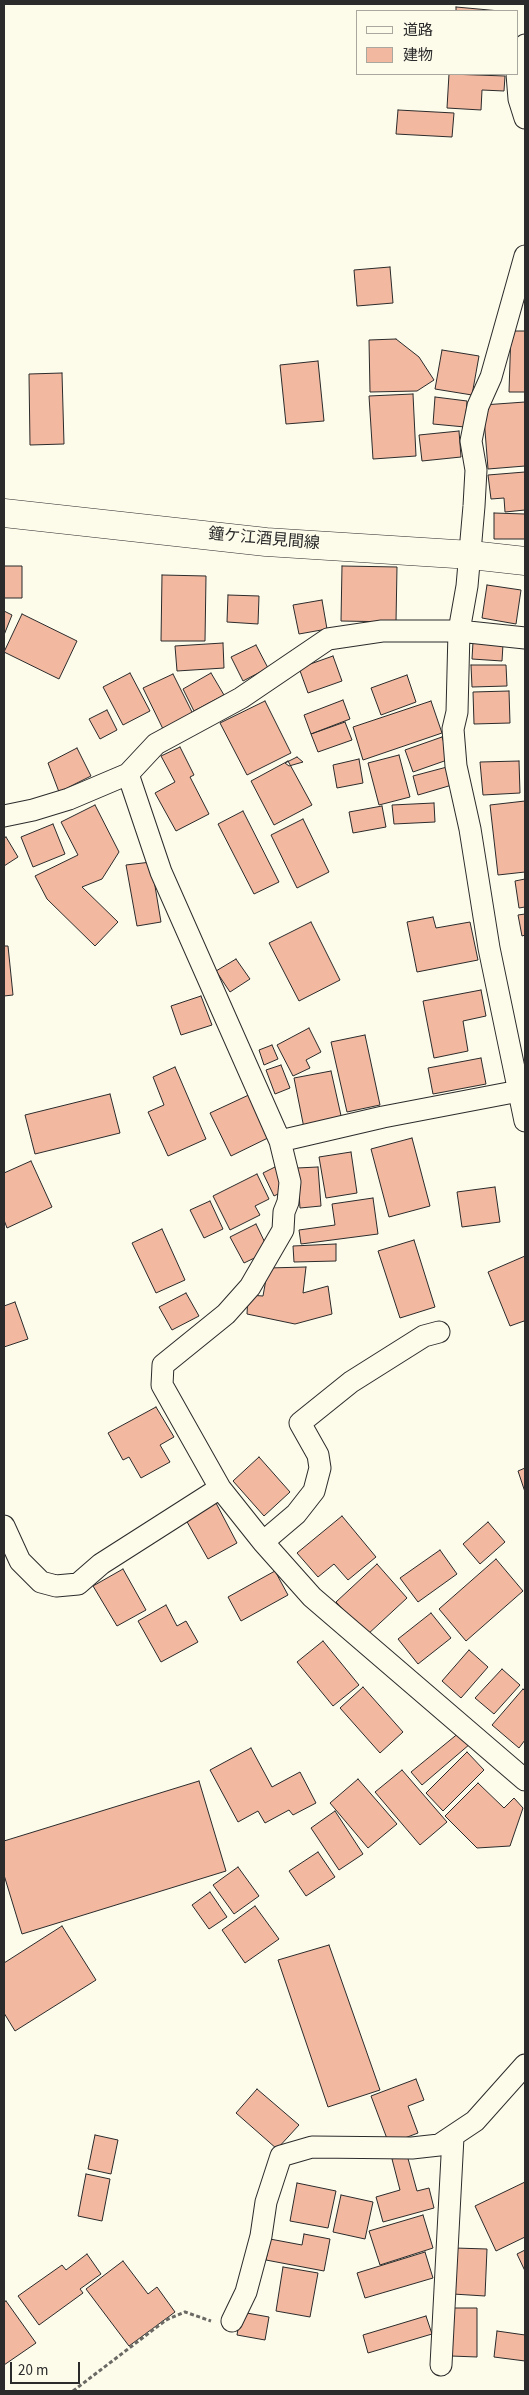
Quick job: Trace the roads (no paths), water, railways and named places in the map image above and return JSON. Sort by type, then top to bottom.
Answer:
[{"type":"main road","name":"鐘ケ江酒見間線","points":[[4,513],[266,542],[471,555],[525,561]]},
{"type":"street","points":[[519,61],[525,45]]},
{"type":"street","points":[[517,75],[519,99],[525,118]]},
{"type":"street","points":[[525,256],[509,315],[497,347],[490,377],[478,406],[471,441],[476,470],[471,555],[459,631],[457,712],[453,728],[456,766],[470,829],[489,948],[525,1121]]},
{"type":"street","points":[[4,816],[33,810],[69,799],[128,774],[156,744],[241,698],[328,639],[382,631],[459,631],[525,638]]},
{"type":"street","points":[[128,774],[160,872],[280,1141],[290,1182],[288,1202],[284,1212],[283,1230],[250,1288],[226,1314],[163,1365],[162,1385],[220,1488],[263,1542],[312,1597],[525,1780]]},
{"type":"street","points":[[280,1141],[383,1117],[519,1091]]},
{"type":"street","points":[[263,1542],[296,1514],[314,1491],[320,1468],[318,1455],[300,1423],[351,1382],[424,1336],[438,1332]]},
{"type":"street","points":[[4,1526],[20,1561],[42,1582],[56,1586],[78,1584],[101,1564],[220,1488]]},
{"type":"street","points":[[232,2321],[246,2292],[260,2236],[266,2202],[281,2156],[312,2147],[412,2148],[439,2145],[475,2121],[524,2068]]},
{"type":"street","points":[[441,2365],[453,2137]]}]
